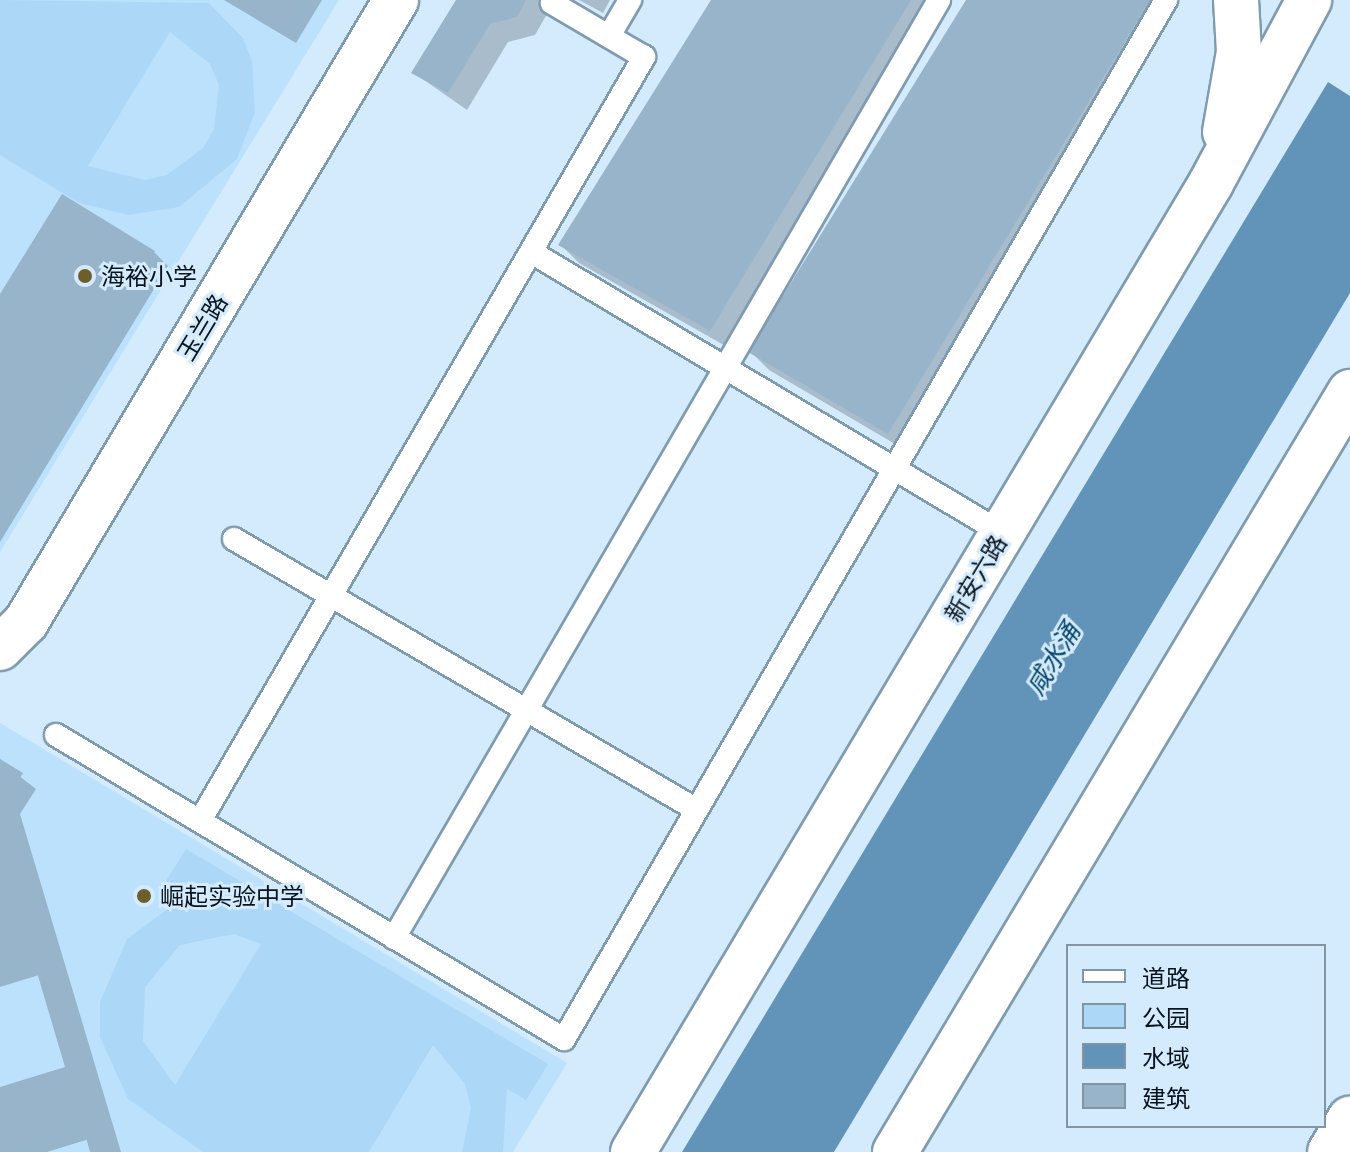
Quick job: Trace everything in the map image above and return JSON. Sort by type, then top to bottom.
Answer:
[{"type":"main road","name":"玉兰路","points":[[0,648],[26,622],[396,0]]},
{"type":"main road","points":[[1211,183],[1233,105],[1236,0]]},
{"type":"main road","name":"新安六路","points":[[633,1152],[1211,183],[1309,0]]},
{"type":"main road","points":[[895,1152],[1350,392]]},
{"type":"main road","points":[[1330,1152],[1350,1119]]},
{"type":"lane","points":[[609,36],[630,0]]},
{"type":"lane","points":[[394,938],[723,366],[939,0]]},
{"type":"lane","points":[[56,735],[564,1039],[1166,0]]},
{"type":"lane","points":[[200,821],[644,57],[552,3]]},
{"type":"lane","points":[[531,252],[1002,533]]},
{"type":"lane","points":[[234,539],[697,810]]},
{"type":"shaded area","name":"海裕小学","points":[[0,0],[339,0],[0,552]]},
{"type":"shaded area","name":"崛起实验中学","points":[[0,723],[567,1063],[513,1152],[0,1152]]},
{"type":"green space","points":[[0,0],[209,3],[243,38],[252,62],[255,112],[237,159],[179,207],[128,215],[79,203],[0,155]],"holes":[[[170,32],[210,64],[219,85],[214,129],[203,148],[167,175],[145,180],[88,166]]]},
{"type":"green space","points":[[186,849],[548,1064],[526,1100],[507,1089],[503,1152],[462,1152],[471,1108],[465,1084],[433,1045],[369,1152],[203,1152],[128,1099],[100,1037],[100,1002],[127,939],[184,897],[164,884]],"holes":[[[234,934],[261,944],[175,1085],[143,1041],[145,987],[180,945]]]},
{"type":"water","name":"咸水涌","points":[[1328,82],[1350,96],[1350,293],[834,1152],[682,1152]]},
{"type":"building","points":[[230,0],[299,0],[281,30]]},
{"type":"building","points":[[456,0],[526,0],[517,17],[490,24],[448,93],[411,73]]},
{"type":"building","points":[[711,0],[911,0],[710,331],[558,245]]},
{"type":"building","points":[[966,0],[1150,0],[888,434],[748,352]]},
{"type":"building","points":[[62,194],[155,251],[0,505],[0,294]]},
{"type":"building","points":[[0,759],[23,773],[7,799],[112,1152],[90,1152],[82,1123],[0,1148],[0,1087],[65,1067],[33,959],[0,969]]},
{"type":"place","name":"海裕小学","points":[[85,276]]},
{"type":"place","name":"崛起实验中学","points":[[144,896]]}]
